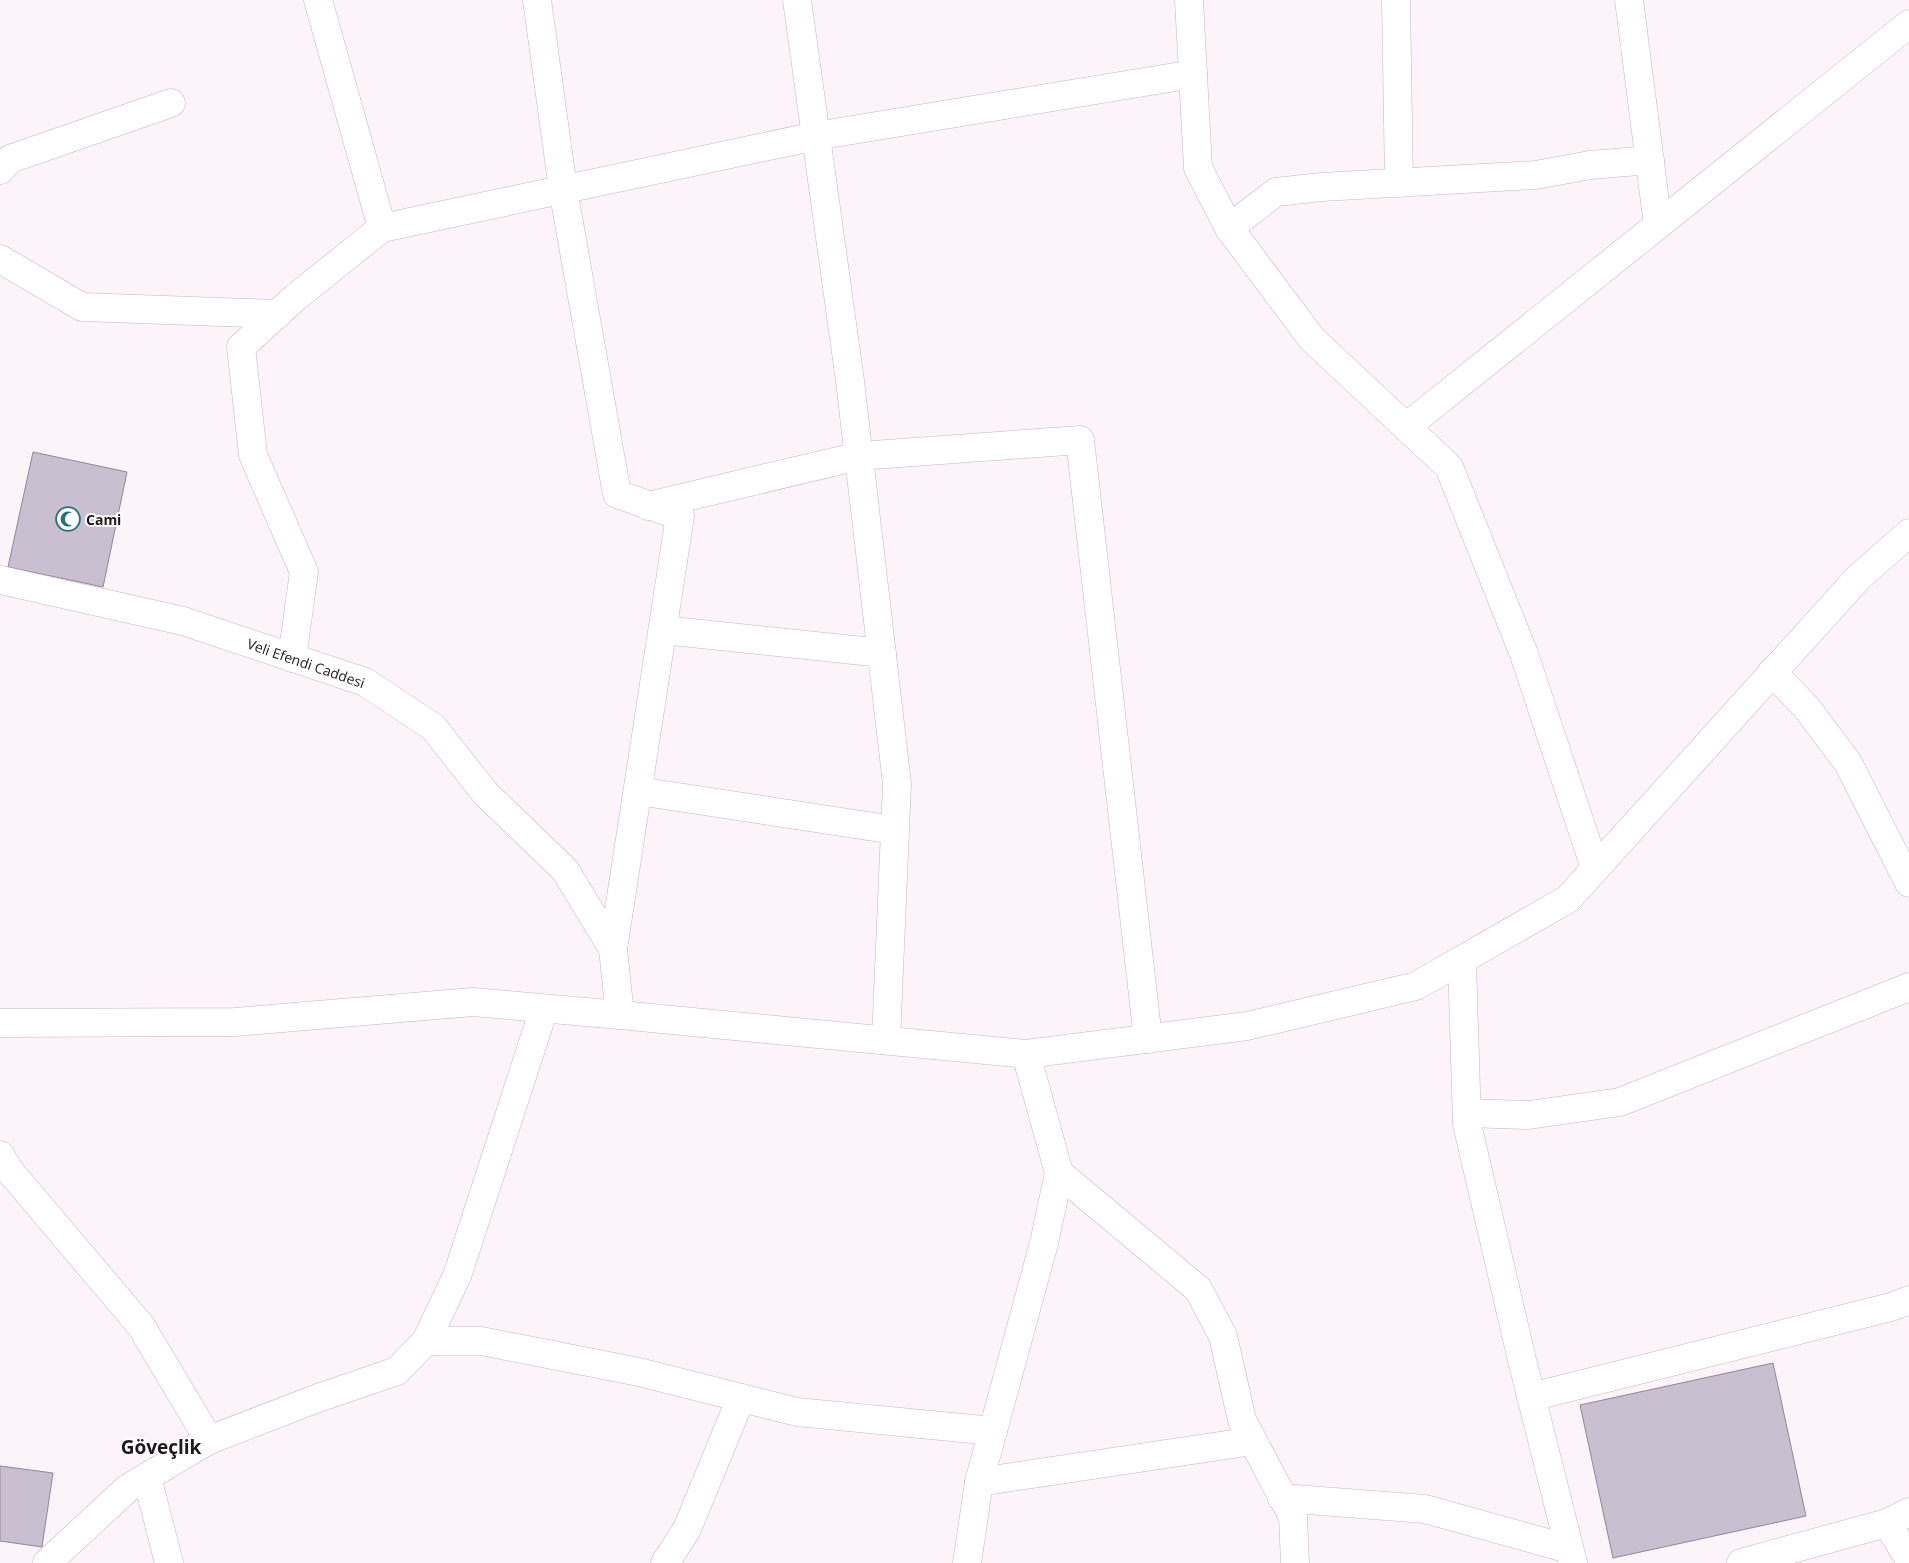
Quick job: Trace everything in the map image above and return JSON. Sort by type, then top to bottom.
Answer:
[{"type":"street","points":[[318,0],[382,228]]},
{"type":"street","points":[[537,0],[563,189],[617,494],[680,516],[613,949]]},
{"type":"street","points":[[797,0],[858,456],[896,784],[886,1040]]},
{"type":"street","points":[[1189,0],[1198,168],[1229,228],[1312,339],[1449,467],[1524,654],[1596,868]]},
{"type":"street","points":[[1396,0],[1399,183]]},
{"type":"street","points":[[1629,0],[1658,225]]},
{"type":"street","points":[[1406,427],[1909,24]]},
{"type":"street","points":[[292,658],[304,572],[253,456],[241,348],[278,314],[382,228],[816,136],[1193,74]]},
{"type":"street","points":[[0,170],[10,160],[171,103]]},
{"type":"street","points":[[1229,228],[1276,192],[1322,187],[1536,175],[1590,165],[1650,160]]},
{"type":"street","points":[[0,258],[82,307],[278,314]]},
{"type":"street","points":[[648,506],[858,456],[1080,440],[1148,1039]]},
{"type":"street","points":[[0,1023],[235,1022],[473,1002],[1026,1054],[1247,1026],[1416,986],[1568,898],[1858,578],[1909,533]]},
{"type":"street","name":"Veli Efendi Caddesi","points":[[0,580],[183,621],[365,682],[433,727],[486,794],[565,870],[613,949],[620,1015]]},
{"type":"street","points":[[663,630],[882,653]]},
{"type":"street","points":[[1772,672],[1806,707],[1848,763],[1901,846],[1909,883]]},
{"type":"street","points":[[638,791],[894,830]]},
{"type":"street","points":[[1462,961],[1467,1124],[1531,1397],[1571,1556]]},
{"type":"street","points":[[1467,1113],[1530,1115],[1620,1102],[1909,987]]},
{"type":"street","points":[[47,1563],[128,1488],[208,1440],[318,1398],[397,1371],[426,1340],[457,1276],[544,1008]]},
{"type":"street","points":[[967,1563],[979,1482],[1044,1243],[1059,1173],[1026,1054]]},
{"type":"street","points":[[0,1155],[9,1170],[141,1326],[208,1440]]},
{"type":"street","points":[[1059,1173],[1198,1289],[1223,1336],[1242,1420],[1293,1517],[1295,1563]]},
{"type":"street","points":[[1531,1397],[1891,1307],[1909,1300]]},
{"type":"street","points":[[426,1340],[481,1341],[639,1372],[797,1412],[993,1431]]},
{"type":"street","points":[[665,1563],[687,1529],[741,1398]]},
{"type":"street","points":[[979,1482],[1253,1441]]},
{"type":"street","points":[[147,1477],[169,1563]]},
{"type":"street","points":[[1282,1498],[1425,1508],[1571,1556]]},
{"type":"street","points":[[1741,1563],[1898,1518],[1909,1559]]},
{"type":"building","name":"Cami","points":[[33,452],[127,472],[103,587],[8,567]]},
{"type":"building","points":[[1773,1363],[1806,1516],[1613,1558],[1580,1405]]},
{"type":"building","points":[[0,1466],[53,1473],[42,1547],[0,1541]]},
{"type":"place","name":"Cami","points":[[68,519]]},
{"type":"district","name":"Göveçlik","points":[[161,1447]]}]
